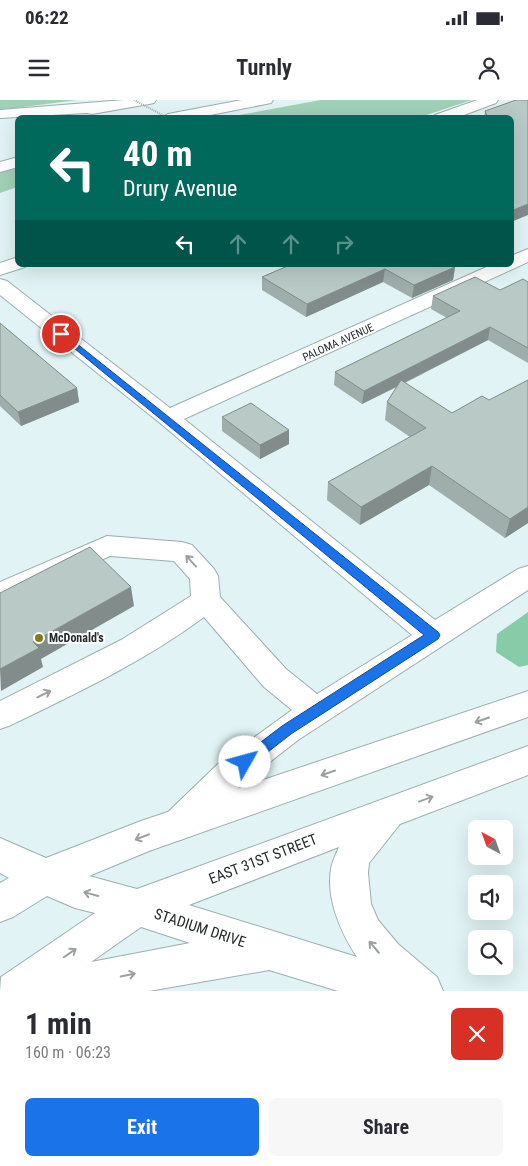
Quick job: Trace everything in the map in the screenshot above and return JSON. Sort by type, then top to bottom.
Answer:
[{"type":"main road","points":[[65,115],[149,100]]},
{"type":"main road","points":[[448,115],[491,100]]},
{"type":"main road","points":[[185,115],[262,101]]},
{"type":"main road","points":[[209,115],[262,101]]},
{"type":"main road","points":[[0,114],[110,107]]},
{"type":"main road","points":[[0,126],[15,124]]},
{"type":"main road","points":[[0,167],[15,163]]},
{"type":"main road","name":"PALOMA AVENUE","points":[[514,262],[528,255]]},
{"type":"main road","points":[[0,269],[15,264]]},
{"type":"main road","name":"PALOMA AVENUE","points":[[168,418],[501,269]]},
{"type":"main road","points":[[0,285],[168,418],[434,635]]},
{"type":"main road","points":[[0,594],[106,546],[182,552],[204,576],[206,600],[275,678],[316,711]]},
{"type":"main road","points":[[180,824],[231,773],[286,730],[528,576]]},
{"type":"main road","points":[[0,716],[66,684],[180,620],[206,600]]},
{"type":"main road","points":[[0,904],[46,876],[141,837],[528,704]]},
{"type":"main road","name":"EAST 31ST STREET","points":[[15,991],[137,907],[528,760]]},
{"type":"main road","points":[[388,813],[363,842],[350,867],[351,904],[363,933],[389,965],[423,991]]},
{"type":"main road","name":"STADIUM DRIVE","points":[[0,855],[75,890],[137,907],[271,951],[404,991]]},
{"type":"main road","points":[[46,991],[200,961],[271,951]]},
{"type":"path","points":[[134,100],[162,115]]},
{"type":"green space","points":[[0,100],[77,100],[0,110]]},
{"type":"green space","points":[[321,100],[472,100],[426,115],[239,115]]},
{"type":"green space","points":[[15,167],[15,188],[0,193],[0,171]]},
{"type":"green space","points":[[528,612],[528,665],[519,667],[496,652],[497,634]]},
{"type":"building","points":[[516,100],[528,100],[528,204],[514,210],[514,115],[487,115],[485,111]]},
{"type":"building","points":[[285,267],[455,267],[414,285],[385,269],[307,304],[262,277]]},
{"type":"building","points":[[475,277],[500,290],[523,279],[528,282],[528,348],[490,327],[364,391],[335,372],[460,311],[433,296]]},
{"type":"building","points":[[0,323],[77,388],[18,412],[0,395]]},
{"type":"building","points":[[401,380],[452,413],[482,396],[489,400],[528,380],[528,507],[510,519],[432,466],[361,507],[328,482],[426,428],[387,402]]},
{"type":"building","points":[[251,403],[289,430],[260,445],[222,417]]},
{"type":"building","name":"McDonald's","points":[[90,547],[131,587],[33,642],[39,648],[0,669],[0,593]]},
{"type":"place","name":"McDonald's","points":[[39,638]]},
{"type":"route","points":[[61,334],[168,418],[434,635],[286,730],[245,762]]}]
